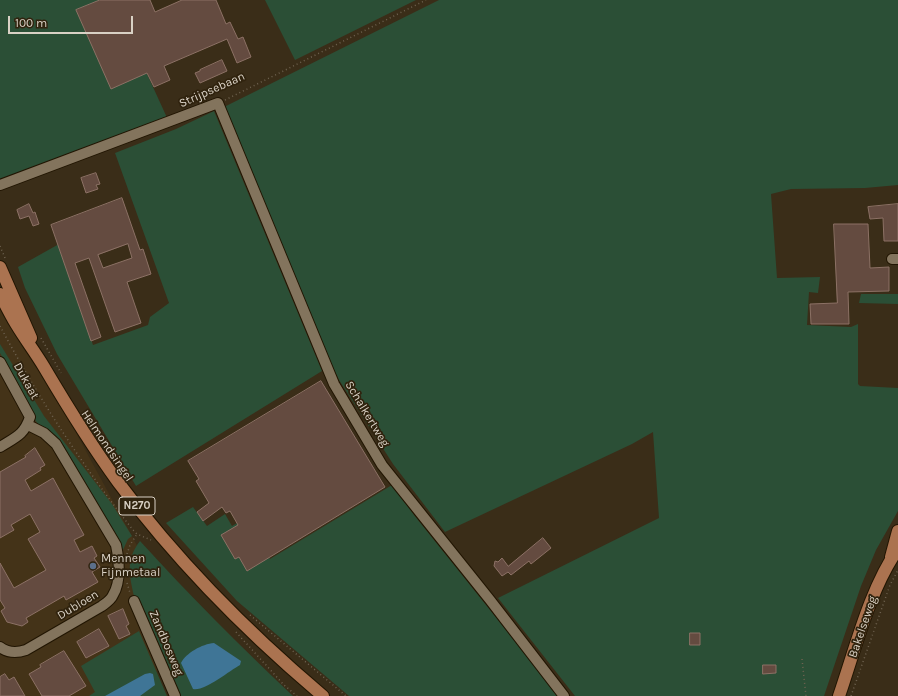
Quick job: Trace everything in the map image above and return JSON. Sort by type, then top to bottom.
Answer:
[{"type":"main road","name":"Helmondsingel","points":[[3,264],[43,365]]},
{"type":"main road","name":"Helmondsingel","points":[[0,294],[15,323],[43,365],[92,445],[118,482],[155,529],[211,592],[288,667],[322,696]]},
{"type":"main road","name":"Bakelseweg","points":[[891,559],[898,531]]},
{"type":"main road","name":"Bakelseweg","points":[[840,696],[877,586],[898,549]]},
{"type":"street","name":"Strijpsebaan","points":[[0,185],[218,103]]},
{"type":"street","name":"Schalkertweg","points":[[218,103],[334,384],[382,465],[490,600],[564,696]]},
{"type":"street","name":"Dukaat","points":[[0,362],[30,417],[28,425]]},
{"type":"street","points":[[0,447],[16,438],[28,425]]},
{"type":"street","name":"Dubloen","points":[[0,647],[6,651],[12,652],[26,650],[102,606],[111,599],[116,589],[119,562],[116,545],[56,444],[44,433],[28,425]]},
{"type":"street","name":"Zandbosweg","points":[[134,601],[175,696]]},
{"type":"path","name":"Strijpsebaan","points":[[218,103],[426,0]]},
{"type":"path","points":[[0,246],[3,264]]},
{"type":"path","points":[[0,326],[22,367],[77,456],[137,534],[130,545],[127,556]]},
{"type":"path","points":[[39,333],[61,374]]},
{"type":"path","name":"Bakelseweg","points":[[851,696],[890,585],[898,570]]},
{"type":"path","points":[[127,577],[130,593],[134,601]]},
{"type":"path","points":[[250,615],[346,696]]},
{"type":"path","points":[[802,659],[806,696]]},
{"type":"shaded area","points":[[0,292],[155,579],[216,631],[121,696],[0,696]]},
{"type":"green space","points":[[0,0],[149,0],[120,15],[169,122],[0,185]]},
{"type":"green space","points":[[265,0],[416,0],[295,60]]},
{"type":"green space","points":[[439,0],[898,0],[898,185],[865,188],[791,189],[771,194],[777,278],[820,277],[818,293],[809,292],[807,325],[851,327],[858,324],[858,384],[860,386],[898,388],[898,511],[876,550],[861,586],[824,696],[575,696],[498,598],[659,518],[653,432],[632,444],[445,532],[393,464],[339,380],[322,344],[224,107]]},
{"type":"green space","points":[[214,111],[322,371],[136,486],[57,354],[25,288],[18,267],[59,244],[93,345],[148,325],[150,317],[169,303],[115,153],[176,129]]},
{"type":"green space","points":[[861,294],[898,294],[898,304],[859,303]]},
{"type":"green space","points":[[0,344],[44,416],[112,504],[132,536],[128,539],[122,552],[119,543],[56,436],[38,424],[32,416],[32,411],[28,402],[0,353]]},
{"type":"green space","points":[[392,485],[414,515],[559,696],[349,696],[237,601],[166,523],[193,507],[207,526],[225,514],[232,526],[246,518],[270,559]]},
{"type":"green space","points":[[140,541],[215,620],[293,696],[179,696],[134,596],[130,567],[132,554]]},
{"type":"green space","points":[[139,631],[167,696],[89,696],[95,692],[81,666]]},
{"type":"water","points":[[214,643],[241,661],[240,665],[210,684],[198,689],[193,689],[181,663],[183,659],[195,650],[204,645]]},
{"type":"water","points":[[145,674],[153,674],[155,685],[140,696],[105,696]]},
{"type":"building","points":[[100,0],[150,0],[155,12],[182,0],[216,0],[226,24],[230,22],[238,39],[243,37],[251,57],[237,63],[227,39],[164,66],[170,80],[154,87],[147,73],[111,89],[76,10]]},
{"type":"building","points":[[222,60],[227,71],[200,83],[195,73]]},
{"type":"building","points":[[96,173],[100,184],[96,185],[98,189],[86,193],[81,178]]},
{"type":"building","points":[[122,198],[140,250],[143,249],[151,274],[127,282],[141,323],[115,332],[89,258],[75,263],[101,337],[91,341],[51,225]],"holes":[[[128,244],[132,258],[103,268],[98,255]]]},
{"type":"building","points":[[29,204],[33,213],[35,212],[39,224],[33,226],[29,216],[20,219],[17,210]]},
{"type":"building","points":[[898,204],[898,241],[884,241],[883,218],[870,219],[868,207]]},
{"type":"building","points":[[834,224],[868,224],[870,268],[889,267],[889,291],[848,292],[849,324],[811,324],[810,304],[837,303]]},
{"type":"building","points":[[321,381],[385,487],[247,571],[239,557],[235,559],[221,535],[238,525],[230,511],[226,513],[222,507],[203,521],[197,512],[209,503],[196,481],[199,479],[188,461]]},
{"type":"building","points":[[35,448],[45,465],[40,468],[41,470],[25,480],[31,491],[53,478],[84,535],[74,540],[80,552],[92,546],[97,556],[94,558],[100,567],[92,572],[98,582],[66,600],[64,596],[26,618],[28,622],[22,626],[7,622],[1,611],[5,608],[0,600],[0,563],[14,588],[46,570],[28,539],[40,532],[30,514],[11,525],[14,530],[0,538],[0,472],[26,457],[25,456]]},
{"type":"building","points":[[543,538],[551,548],[531,564],[529,561],[511,575],[508,572],[502,576],[494,566],[495,561],[498,562],[502,558],[508,566]]},
{"type":"building","points":[[123,609],[129,624],[126,626],[130,634],[119,639],[108,616]]},
{"type":"building","points":[[99,629],[109,646],[86,658],[77,642]]},
{"type":"building","points":[[690,633],[700,633],[700,645],[690,645]]},
{"type":"building","points":[[64,651],[86,686],[69,696],[42,696],[29,674],[41,667],[40,665]]},
{"type":"building","points":[[763,665],[776,665],[776,673],[763,674]]},
{"type":"building","points":[[5,674],[9,680],[14,677],[25,696],[0,696],[0,677]]},
{"type":"place","name":"Mennen Fijnmetaal","points":[[93,566]]}]
